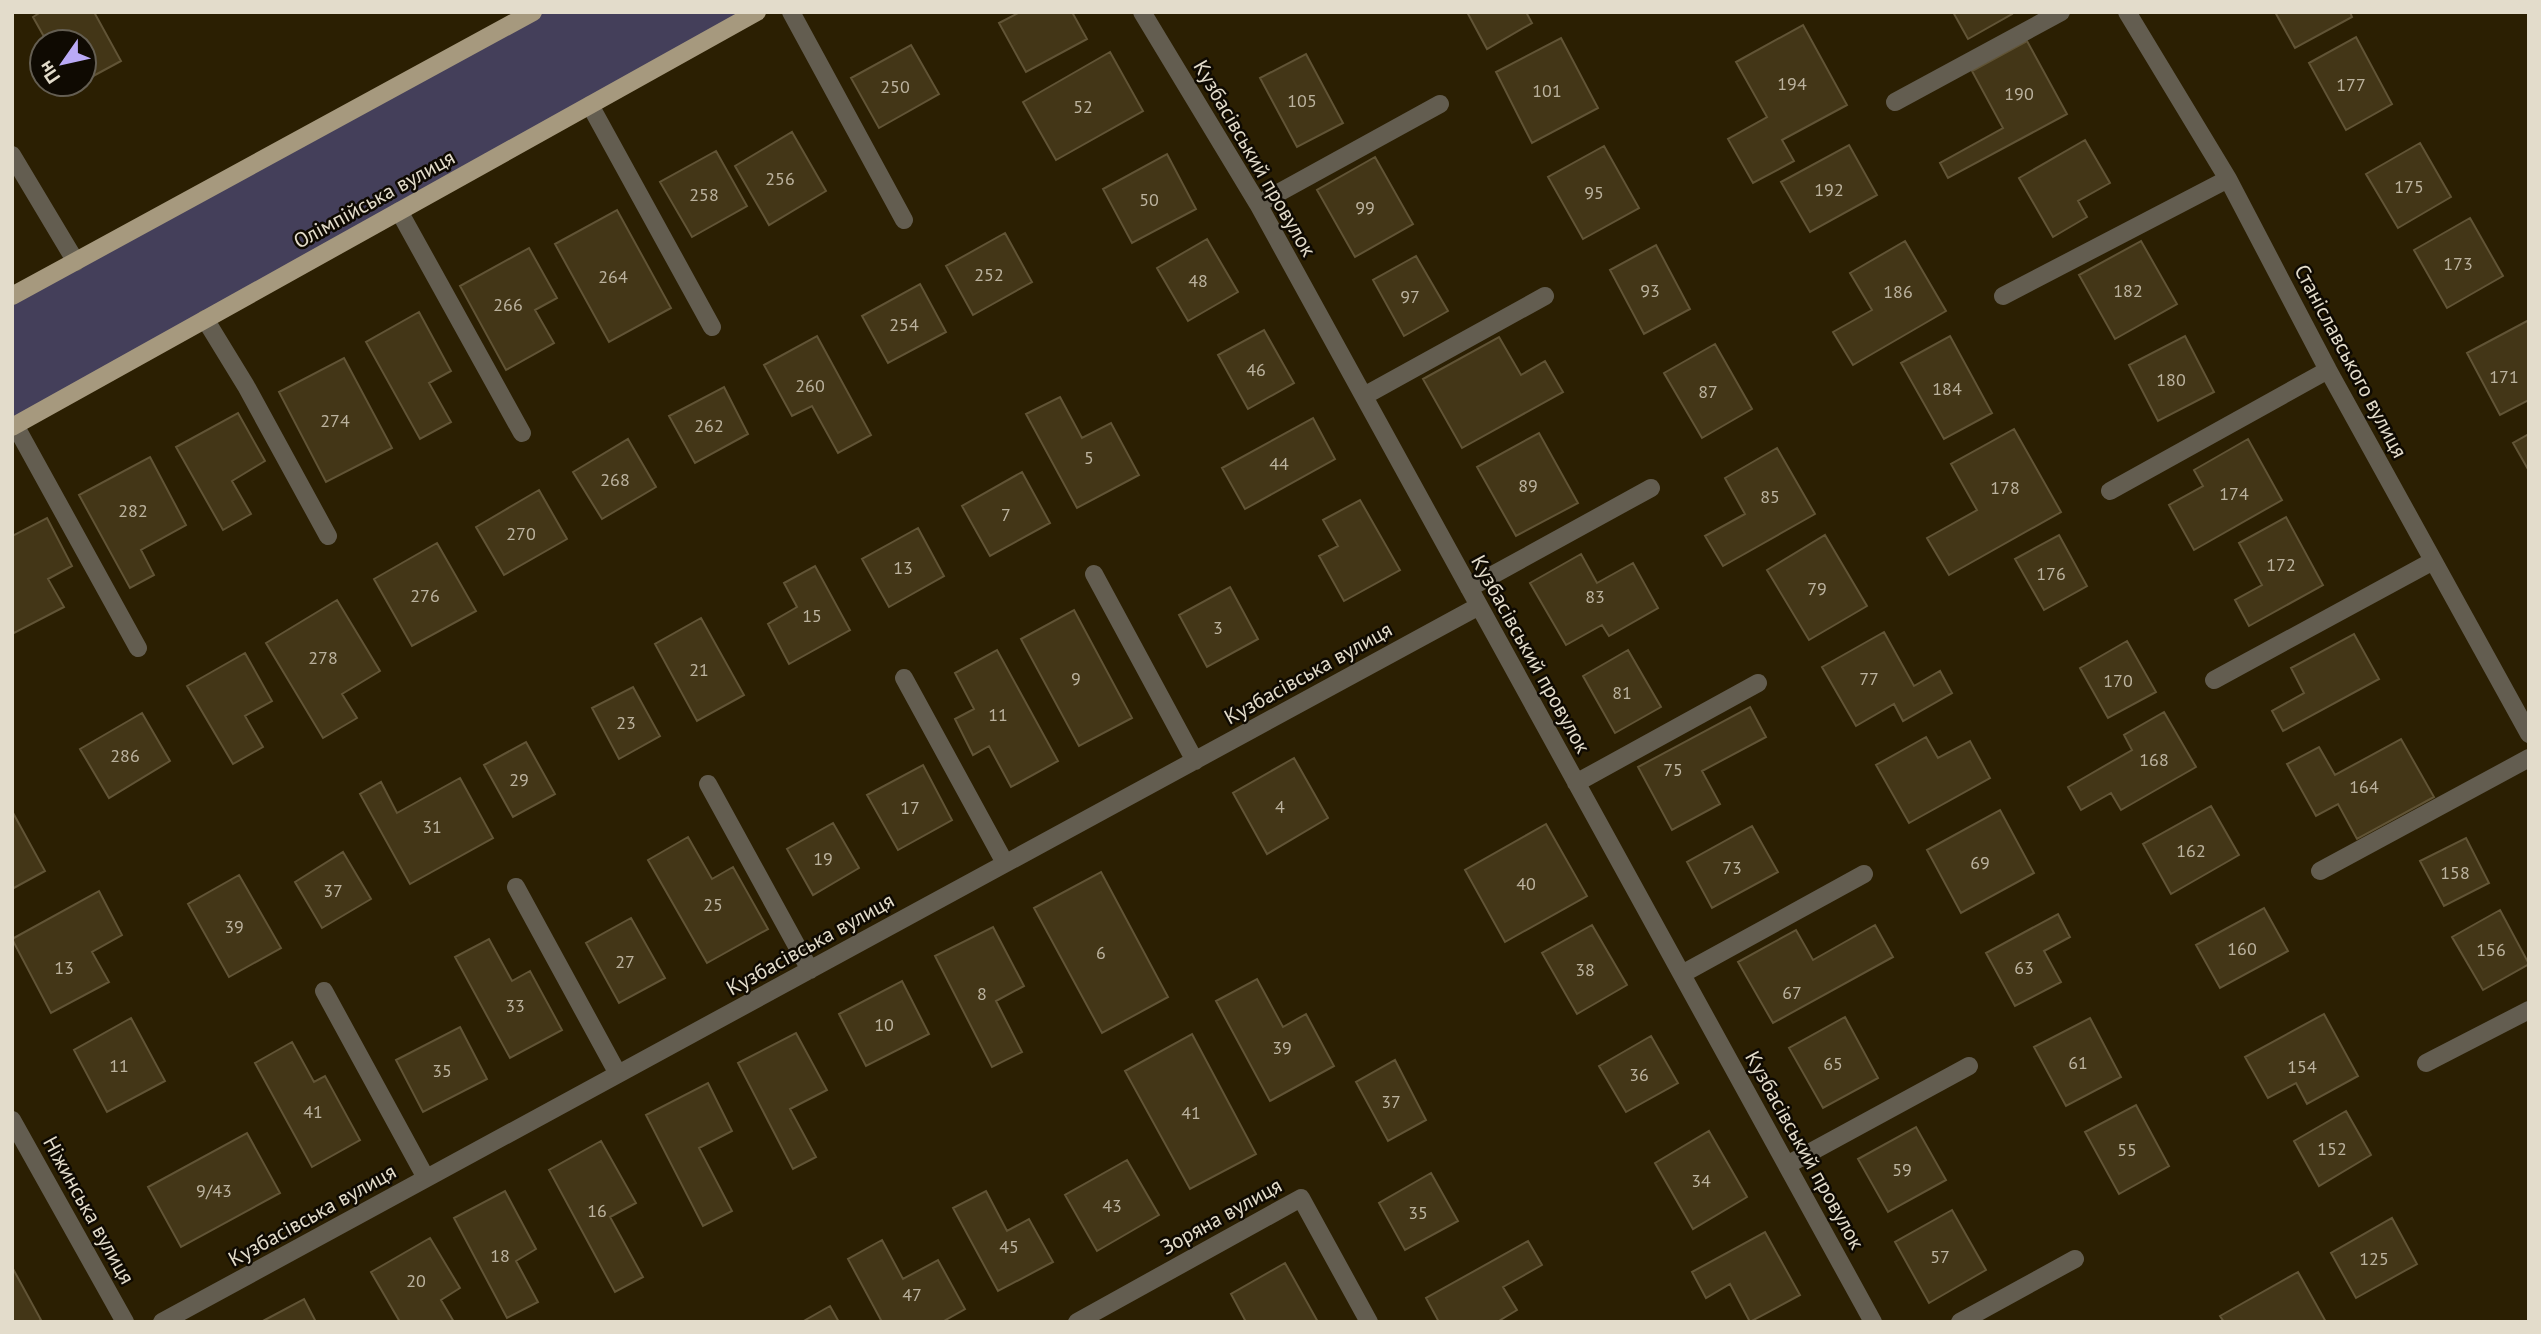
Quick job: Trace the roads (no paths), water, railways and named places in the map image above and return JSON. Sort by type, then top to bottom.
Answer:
[{"type":"main road","points":[[12,296],[533,12]]},
{"type":"main road","name":"Олімпійська вулиця","points":[[14,426],[757,12]]},
{"type":"street","points":[[791,12],[904,220]]},
{"type":"street","name":"Кузбасівський провулок","points":[[1142,12],[1258,204],[1873,1322]]},
{"type":"street","points":[[1895,102],[2061,12]]},
{"type":"street","name":"Станіславського вулиця","points":[[2127,12],[2228,179],[2328,370],[2529,734]]},
{"type":"street","points":[[1258,204],[1440,104]]},
{"type":"street","points":[[590,105],[712,327]]},
{"type":"street","points":[[12,155],[76,262]]},
{"type":"street","points":[[2003,296],[2228,179]]},
{"type":"street","points":[[399,211],[522,433]]},
{"type":"street","points":[[1364,396],[1545,296]]},
{"type":"street","points":[[205,319],[328,536]]},
{"type":"street","points":[[2110,491],[2328,370]]},
{"type":"street","points":[[14,426],[138,648]]},
{"type":"street","points":[[1469,588],[1651,488]]},
{"type":"street","points":[[2214,680],[2433,561]]},
{"type":"street","points":[[1094,574],[1195,761]]},
{"type":"street","name":"Кузбасівська вулиця","points":[[162,1322],[1479,606]]},
{"type":"street","points":[[904,678],[1005,863]]},
{"type":"street","points":[[1576,783],[1758,683]]},
{"type":"street","points":[[2320,872],[2529,758]]},
{"type":"street","points":[[708,784],[810,970]]},
{"type":"street","points":[[1682,974],[1864,874]]},
{"type":"street","points":[[516,887],[618,1074]]},
{"type":"street","points":[[324,990],[426,1178]]},
{"type":"street","points":[[2426,1063],[2529,1010]]},
{"type":"street","points":[[1787,1165],[1969,1066]]},
{"type":"street","name":"Ніжинська вулиця","points":[[12,1120],[125,1322]]},
{"type":"street","name":"Зоряна вулиця","points":[[1077,1322],[1301,1198],[1369,1322]]},
{"type":"street","points":[[1960,1322],[2075,1259]]}]
